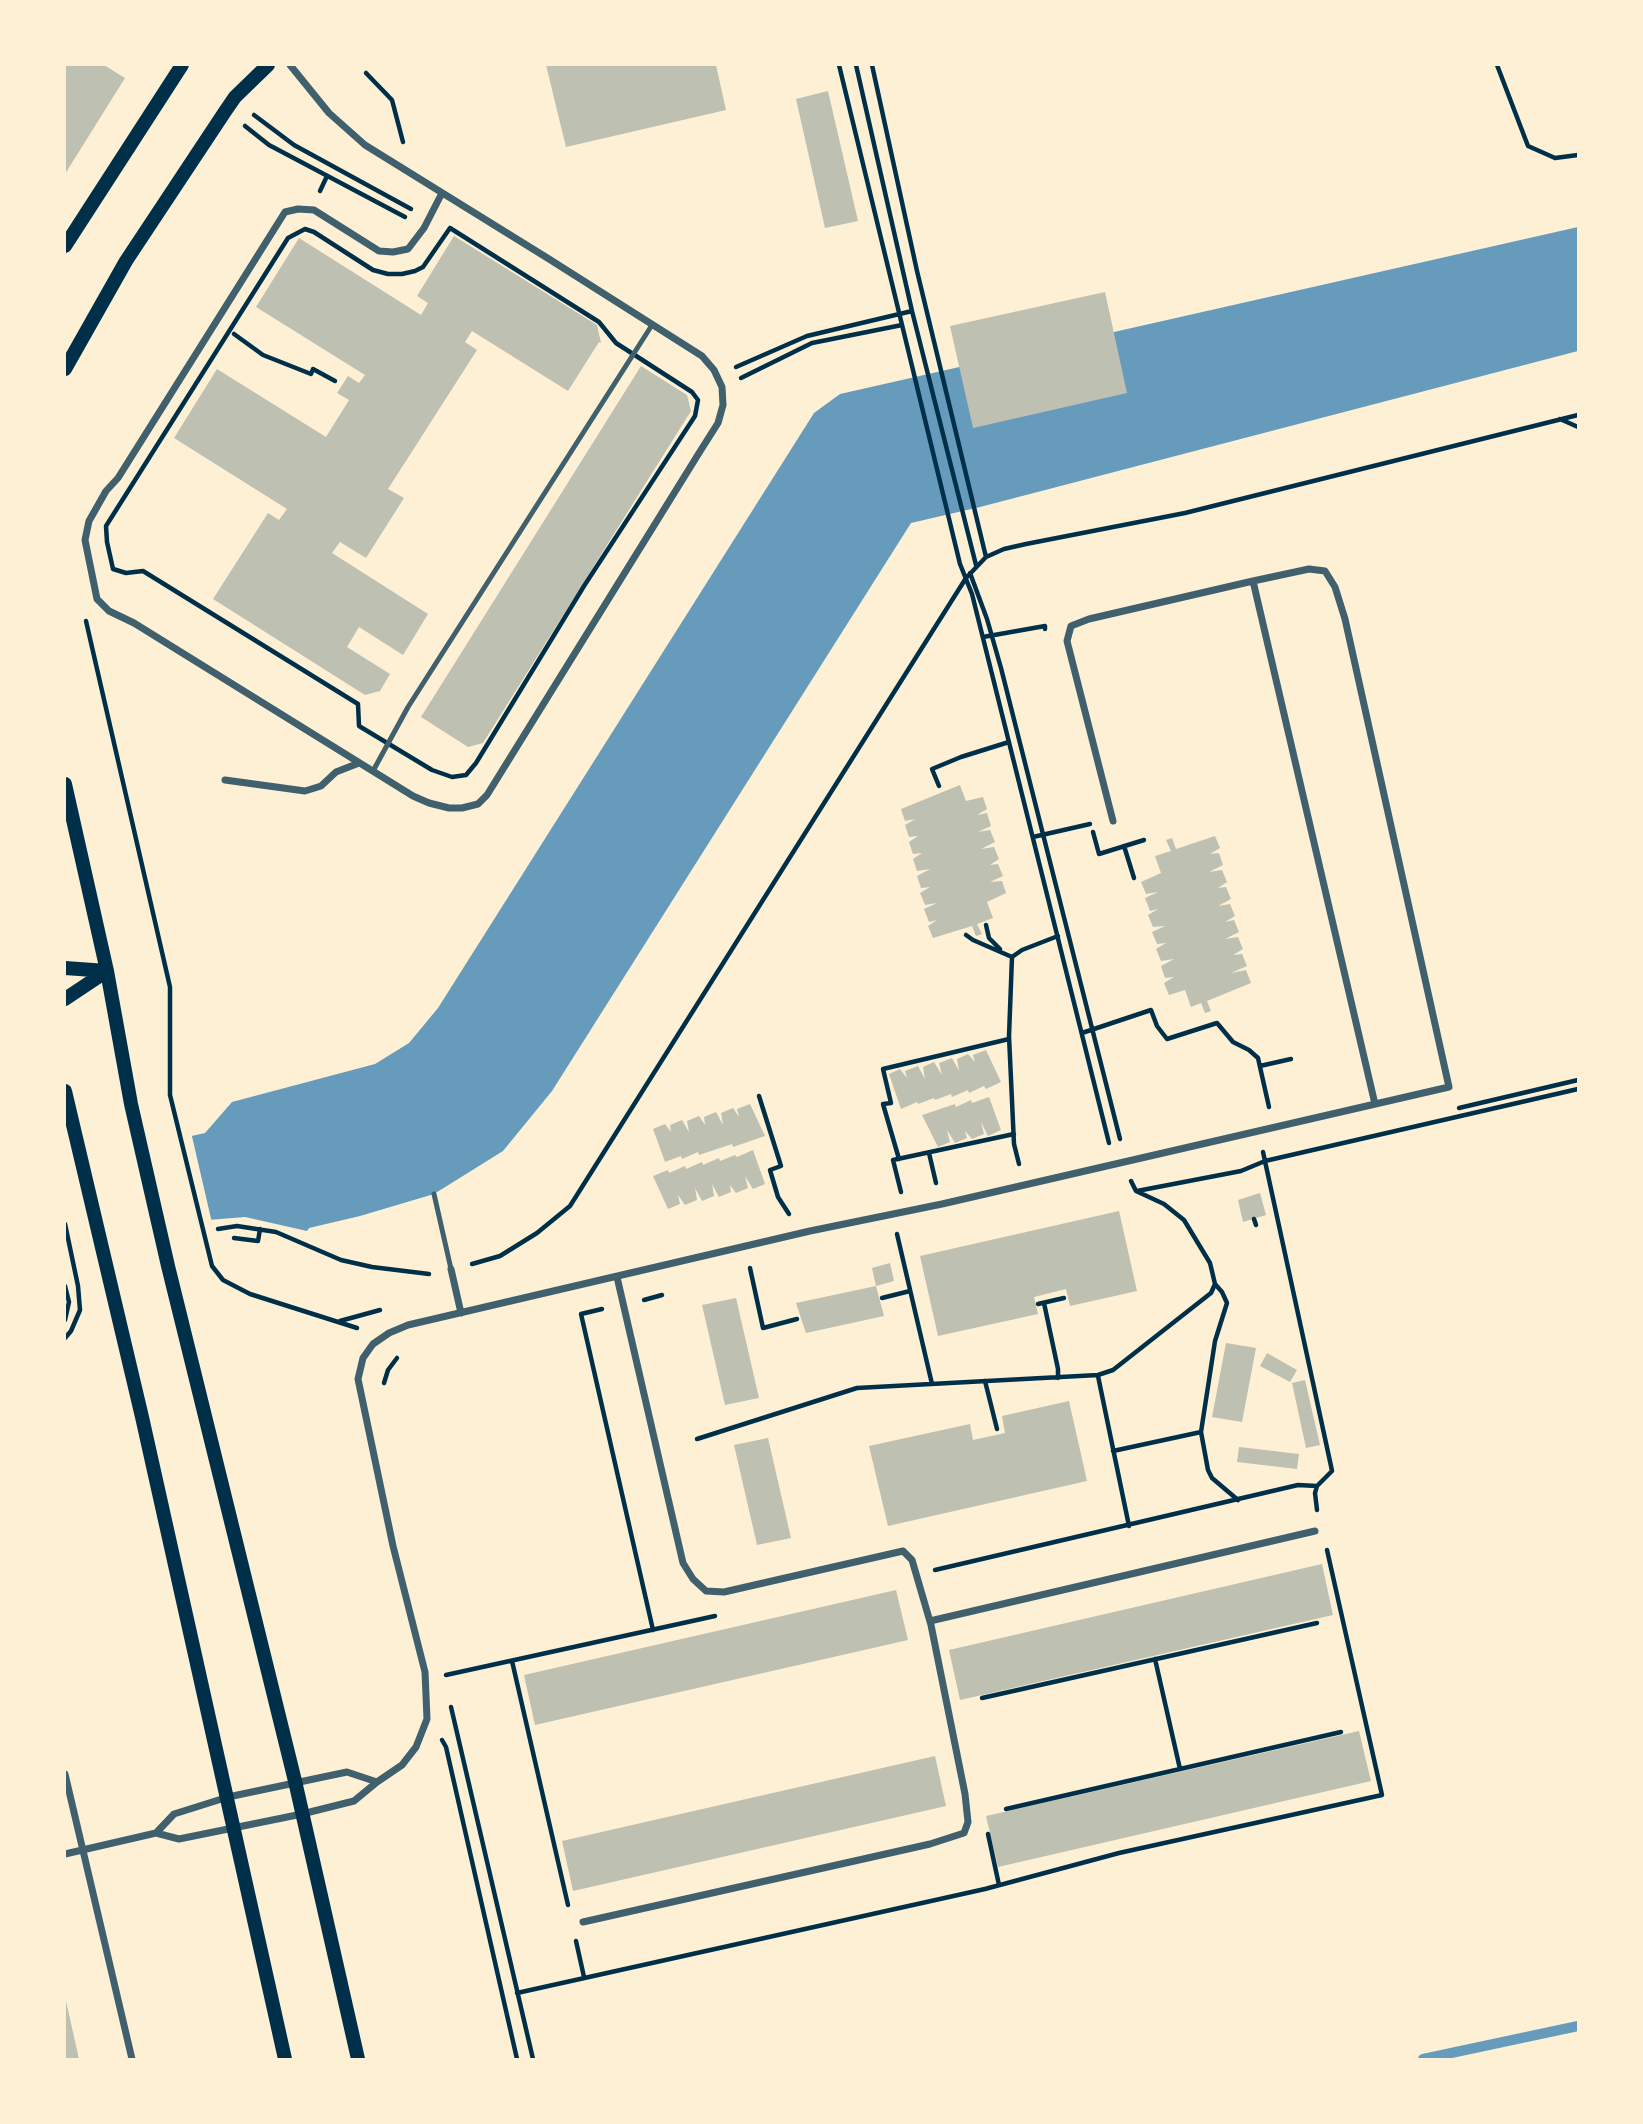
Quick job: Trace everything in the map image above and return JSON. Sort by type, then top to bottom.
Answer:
[{"type":"main road","points":[[65,246],[182,65]]},
{"type":"main road","points":[[65,369],[126,261],[226,110],[235,97],[268,65]]},
{"type":"main road","points":[[65,784],[107,971],[131,1104],[168,1266],[295,1781],[358,2059]]},
{"type":"main road","points":[[65,968],[107,971]]},
{"type":"main road","points":[[65,999],[107,971]]},
{"type":"main road","points":[[65,1091],[228,1797],[285,2059]]},
{"type":"street","points":[[290,65],[329,113],[365,145],[442,193],[652,325],[702,356],[714,370],[722,388],[723,405],[718,423],[487,795],[478,804],[462,808],[449,808],[421,799],[134,622],[109,611],[97,598],[85,540],[89,521],[106,491],[118,478],[285,212],[314,210],[379,251],[393,252],[408,249],[424,228],[442,193]]},
{"type":"street","points":[[65,1854],[156,1833],[179,1839],[354,1801],[402,1765],[416,1747],[428,1719],[425,1672],[393,1546],[358,1379],[363,1358],[373,1344],[389,1333],[408,1325],[1449,1087],[1345,619],[1335,587],[1325,571],[1309,569],[1253,581],[1089,619],[1071,626],[1067,641],[1113,821]]},
{"type":"street","points":[[1253,581],[1374,1104]]},
{"type":"street","points":[[225,779],[305,791],[321,786],[336,772],[359,763]]},
{"type":"street","points":[[451,1269],[461,1313]]},
{"type":"street","points":[[583,1922],[930,1844],[964,1833],[968,1822],[965,1794],[930,1621],[912,1560],[903,1551],[723,1592],[706,1591],[693,1579],[684,1563],[677,1538],[617,1277]]},
{"type":"street","points":[[930,1621],[1315,1531]]},
{"type":"street","points":[[156,1833],[174,1814],[228,1797],[295,1781],[347,1772],[377,1782]]},
{"type":"street","points":[[65,1774],[132,2059]]},
{"type":"lane","points":[[373,771],[388,743],[652,325]]},
{"type":"lane","points":[[433,1194],[451,1269]]},
{"type":"path","points":[[839,65],[960,564],[983,637],[1110,1144],[1136,1191],[1164,1204],[1184,1220],[1210,1263],[1215,1284],[1227,1303],[1215,1341],[1201,1432],[1212,1478],[1238,1500]]},
{"type":"path","points":[[856,65],[913,312],[976,565]]},
{"type":"path","points":[[872,65],[986,557]]},
{"type":"path","points":[[1497,65],[1528,146],[1555,158],[1578,155]]},
{"type":"path","points":[[366,73],[392,100],[406,152],[405,170]]},
{"type":"path","points":[[235,97],[294,145],[428,219]]},
{"type":"path","points":[[226,110],[269,145],[442,239]]},
{"type":"path","points":[[450,228],[599,322],[616,344],[692,392],[698,400],[695,416],[584,586],[476,763],[466,775],[452,777],[432,770],[359,726],[358,704],[143,571],[126,573],[113,569],[106,526],[230,332],[288,238],[296,232],[305,229],[314,232],[373,270],[388,274],[415,271],[423,267],[450,228]]},
{"type":"path","points":[[722,388],[731,370],[784,345],[807,336],[913,312]]},
{"type":"path","points":[[698,400],[812,343],[902,324]]},
{"type":"path","points":[[230,332],[263,355],[311,374],[313,369],[335,382]]},
{"type":"path","points":[[218,1229],[237,1226],[276,1232],[341,1260],[372,1268],[431,1274],[500,1256],[537,1233],[570,1206],[966,578],[986,557],[1026,544],[1185,513],[1578,415]]},
{"type":"path","points":[[1559,419],[1578,427]]},
{"type":"path","points":[[970,572],[991,635],[1044,834],[1121,1142],[1099,1147]]},
{"type":"path","points":[[85,615],[170,987],[170,1095],[208,1257],[223,1280],[238,1289],[280,1305],[340,1321],[365,1333],[373,1344]]},
{"type":"path","points":[[983,637],[1045,626],[1048,639]]},
{"type":"path","points":[[939,786],[932,769],[1009,742]]},
{"type":"path","points":[[1033,837],[1091,824],[1098,854],[1144,840]]},
{"type":"path","points":[[1124,846],[1134,878]]},
{"type":"path","points":[[986,925],[989,938],[1003,952]]},
{"type":"path","points":[[965,935],[1013,957]]},
{"type":"path","points":[[1013,957],[1023,950],[1058,936]]},
{"type":"path","points":[[1013,957],[1009,1039],[1014,1134],[1020,1166],[1013,1168]]},
{"type":"path","points":[[1082,1033],[1151,1010],[1157,1026],[1167,1039],[1217,1023],[1233,1042],[1249,1049],[1258,1058],[1269,1107],[1253,1111],[1332,1471],[1317,1486],[1315,1493],[1318,1514]]},
{"type":"path","points":[[899,1159],[883,1104],[891,1103],[883,1069],[1009,1039]]},
{"type":"path","points":[[1260,1066],[1291,1059]]},
{"type":"path","points":[[1136,1191],[1241,1171],[1265,1161],[1578,1089]]},
{"type":"path","points":[[759,1096],[781,1166],[770,1170],[778,1197],[791,1218],[783,1220]]},
{"type":"path","points":[[901,1193],[893,1160],[1014,1134]]},
{"type":"path","points":[[929,1153],[937,1185]]},
{"type":"path","points":[[925,1188],[949,1182]]},
{"type":"path","points":[[913,1191],[889,1196],[932,1384]]},
{"type":"path","points":[[1254,1219],[1256,1225]]},
{"type":"path","points":[[65,1224],[78,1286],[80,1310],[72,1331],[65,1338]]},
{"type":"path","points":[[234,1238],[258,1241],[260,1229]]},
{"type":"path","points":[[745,1247],[763,1328],[797,1319]]},
{"type":"path","points":[[697,1439],[858,1388],[1098,1375],[1113,1370],[1127,1360],[1211,1293],[1215,1284]]},
{"type":"path","points":[[65,1286],[69,1302],[65,1320]]},
{"type":"path","points":[[882,1298],[910,1291]]},
{"type":"path","points":[[653,1630],[581,1314],[662,1295]]},
{"type":"path","points":[[1058,1378],[1041,1304],[1064,1298]]},
{"type":"path","points":[[340,1321],[383,1309]]},
{"type":"path","points":[[1098,1375],[1129,1526]]},
{"type":"path","points":[[985,1381],[997,1429]]},
{"type":"path","points":[[1113,1451],[1201,1432]]},
{"type":"path","points":[[517,1993],[999,1885],[1119,1853],[1382,1795],[1324,1539]]},
{"type":"path","points":[[933,1570],[935,1582]]},
{"type":"path","points":[[982,1698],[1317,1623]]},
{"type":"path","points":[[1155,1658],[1180,1769]]},
{"type":"path","points":[[512,1661],[569,1908]]},
{"type":"path","points":[[428,1719],[446,1747],[517,2059]]},
{"type":"path","points":[[1006,1809],[1341,1732]]},
{"type":"path","points":[[987,1832],[999,1885]]},
{"type":"path","points":[[574,1931],[584,1977]]},
{"type":"water","points":[[1578,227],[1578,351],[911,523],[552,1091],[503,1151],[434,1194],[309,1228],[307,1231],[245,1217],[208,1220],[65,1164],[205,1133],[232,1102],[375,1064],[409,1043],[438,1008],[814,413],[840,394]]},
{"type":"pier","points":[[191,1132],[212,1223],[65,1256],[65,1160]]},
{"type":"building","points":[[65,65],[104,65],[125,78],[65,174]]},
{"type":"building","points":[[546,65],[716,65],[726,110],[566,147]]},
{"type":"building","points":[[828,91],[858,221],[825,228],[796,99]]},
{"type":"building","points":[[454,236],[597,325],[601,343],[599,342],[568,391],[472,331],[465,342],[477,350],[388,489],[404,498],[366,558],[340,542],[332,553],[428,614],[403,655],[359,627],[347,647],[390,674],[380,691],[365,695],[213,599],[268,513],[279,520],[287,509],[174,438],[217,369],[326,437],[349,400],[337,393],[348,376],[359,383],[365,375],[256,307],[299,238],[421,315],[428,303],[417,296]]},
{"type":"building","points":[[1105,292],[1127,393],[973,428],[950,326]]},
{"type":"building","points":[[641,366],[687,395],[691,411],[483,743],[468,747],[421,717]]},
{"type":"building","points":[[960,785],[966,801],[983,797],[987,809],[977,815],[987,813],[991,826],[978,832],[990,830],[995,842],[981,849],[994,847],[999,859],[990,865],[998,864],[1003,876],[990,882],[1002,881],[1006,893],[987,902],[993,918],[977,924],[982,934],[976,936],[972,926],[933,938],[928,926],[937,920],[929,922],[924,909],[937,903],[925,905],[920,893],[930,887],[921,888],[917,876],[930,869],[917,871],[913,859],[922,853],[913,854],[909,842],[918,836],[909,837],[905,825],[915,819],[905,821],[901,809]]},
{"type":"building","points":[[1215,836],[1220,848],[1210,854],[1219,853],[1223,865],[1209,872],[1222,870],[1227,882],[1218,888],[1226,887],[1231,899],[1218,906],[1230,904],[1235,916],[1225,922],[1234,920],[1239,932],[1225,939],[1238,937],[1243,949],[1233,955],[1242,954],[1247,966],[1231,973],[1246,970],[1251,983],[1207,1001],[1211,1011],[1205,1013],[1201,1003],[1191,1007],[1185,990],[1169,995],[1164,983],[1174,977],[1165,978],[1161,966],[1174,959],[1161,961],[1156,949],[1166,943],[1157,944],[1152,932],[1165,926],[1153,927],[1148,915],[1158,909],[1150,911],[1145,898],[1158,892],[1146,894],[1141,882],[1161,873],[1155,856],[1171,851],[1166,840],[1172,838],[1176,849]]},
{"type":"building","points":[[986,1050],[1001,1082],[986,1089],[984,1086],[969,1093],[968,1090],[952,1097],[951,1094],[918,1104],[917,1102],[901,1109],[889,1074],[900,1069],[907,1078],[905,1071],[918,1066],[925,1079],[923,1067],[934,1062],[942,1075],[939,1063],[952,1058],[959,1071],[957,1059],[968,1054],[975,1062],[973,1055]]},
{"type":"building","points":[[989,1097],[1001,1130],[988,1136],[981,1122],[984,1134],[972,1139],[965,1131],[967,1138],[955,1143],[947,1130],[950,1142],[938,1147],[922,1115]]},
{"type":"building","points":[[750,1104],[765,1136],[733,1147],[732,1144],[665,1162],[653,1129],[665,1124],[671,1132],[670,1125],[682,1120],[689,1132],[687,1121],[699,1116],[705,1125],[704,1117],[716,1112],[723,1125],[721,1113],[733,1108],[739,1117],[737,1109]]},
{"type":"building","points":[[753,1150],[765,1184],[753,1189],[745,1176],[748,1188],[736,1193],[730,1185],[731,1192],[719,1197],[712,1184],[714,1196],[702,1201],[695,1188],[697,1200],[685,1205],[678,1195],[680,1204],[668,1209],[653,1176],[685,1166],[686,1169],[702,1162],[703,1165],[719,1158],[720,1161],[735,1155],[737,1157]]},
{"type":"building","points":[[1260,1193],[1266,1215],[1243,1222],[1238,1200]]},
{"type":"building","points":[[1119,1211],[1137,1291],[1070,1306],[1066,1289],[1034,1297],[1038,1314],[938,1336],[920,1256]]},
{"type":"building","points":[[890,1263],[894,1281],[876,1286],[872,1268]]},
{"type":"building","points":[[876,1286],[884,1316],[806,1333],[796,1303]]},
{"type":"building","points":[[736,1298],[759,1398],[725,1405],[702,1305]]},
{"type":"building","points":[[1226,1343],[1256,1348],[1242,1422],[1212,1417]]},
{"type":"building","points":[[1267,1353],[1297,1370],[1290,1382],[1260,1366]]},
{"type":"building","points":[[1305,1380],[1320,1445],[1306,1448],[1292,1383]]},
{"type":"building","points":[[1069,1401],[1087,1481],[888,1526],[869,1446],[970,1424],[973,1440],[1005,1433],[1002,1416]]},
{"type":"building","points":[[768,1438],[791,1538],[757,1545],[734,1445]]},
{"type":"building","points":[[1239,1447],[1299,1454],[1297,1469],[1237,1462]]},
{"type":"building","points":[[1322,1564],[1333,1615],[960,1700],[949,1650]]},
{"type":"building","points":[[896,1590],[908,1640],[535,1725],[524,1675]]},
{"type":"building","points":[[1359,1731],[1371,1781],[998,1867],[986,1816]]},
{"type":"building","points":[[935,1756],[946,1806],[573,1891],[562,1841]]},
{"type":"building","points":[[66,2001],[79,2059],[65,2059]]},
{"type":"waterway","points":[[1423,2059],[1578,2026]]}]
